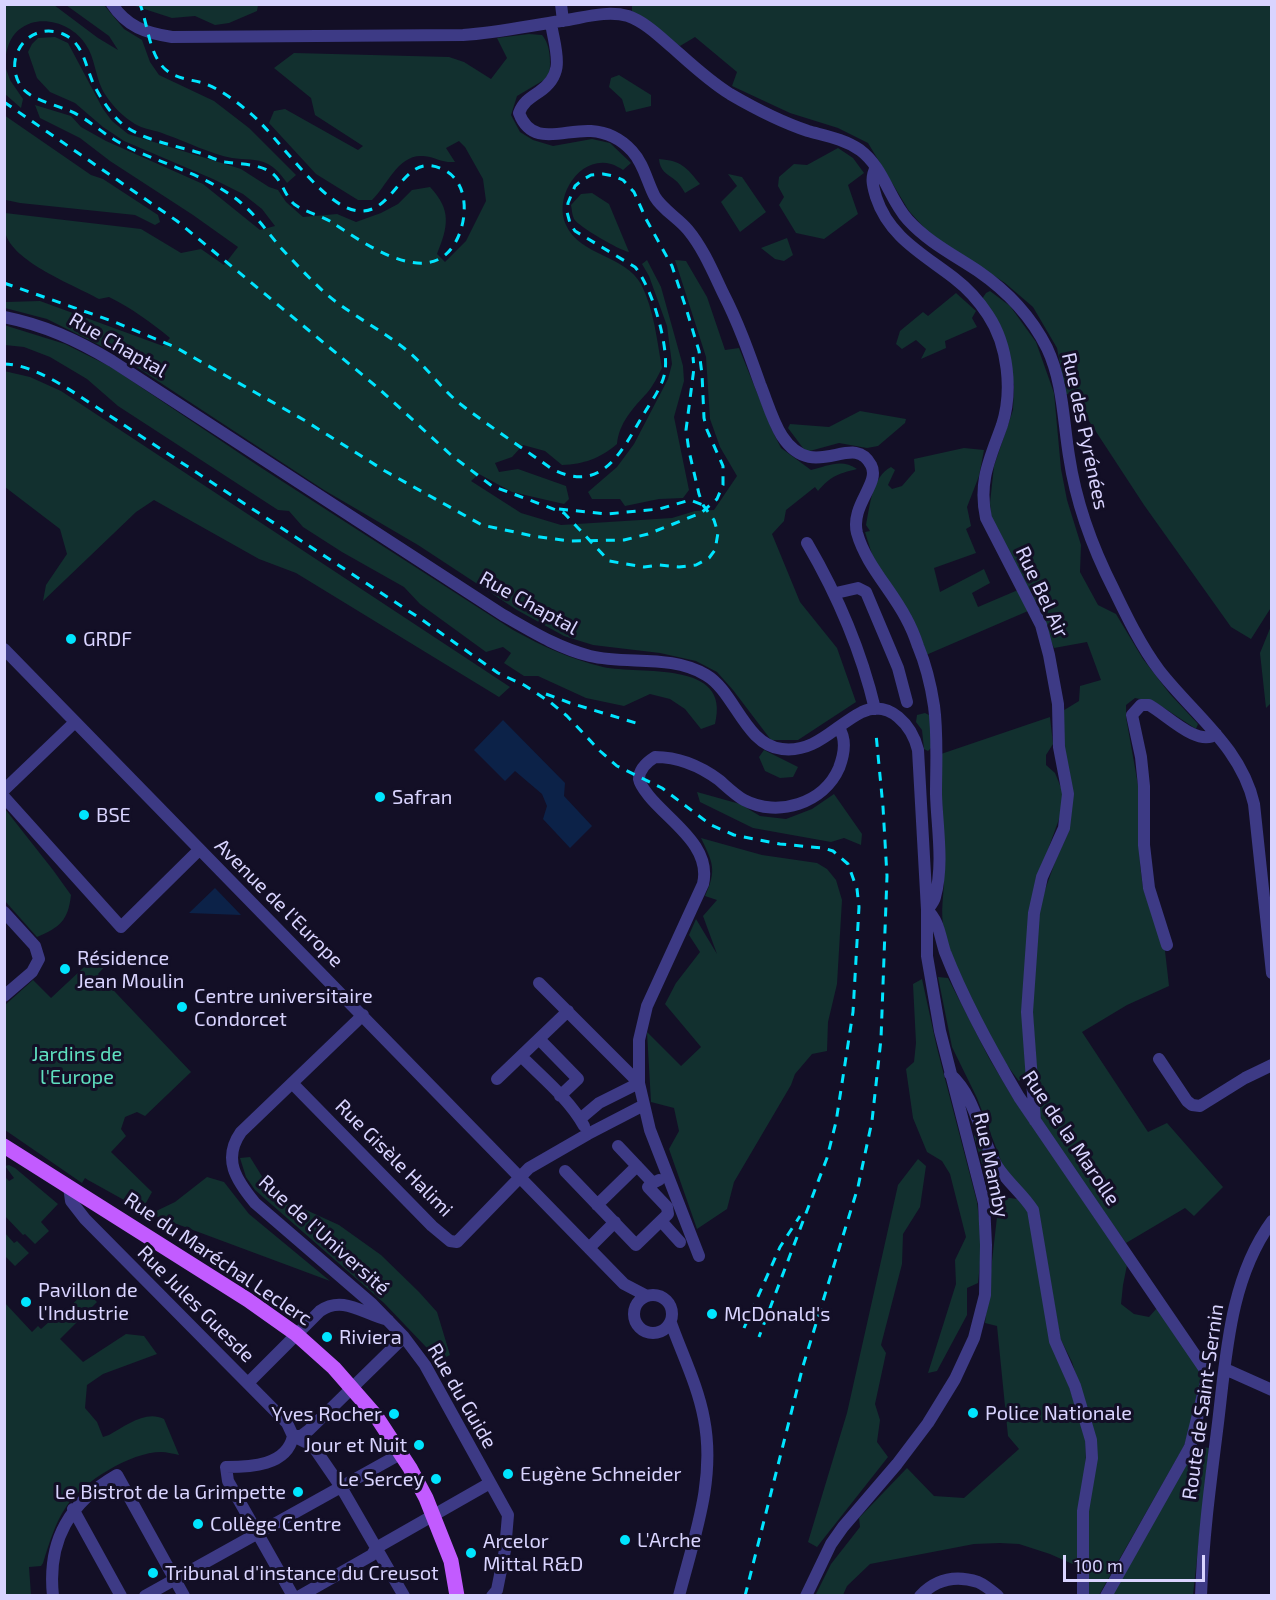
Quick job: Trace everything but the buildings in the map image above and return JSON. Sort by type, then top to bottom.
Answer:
[{"type":"main road","name":"Rue du Maréchal Leclerc","points":[[4,1146],[248,1300],[297,1334],[353,1388],[385,1428],[419,1484],[451,1561],[457,1596]]},
{"type":"street","name":"Rue des Pyrénées","points":[[112,4],[124,20],[139,30],[172,37],[463,35],[609,14],[629,17],[642,22],[728,93],[779,119],[850,144],[861,151],[876,167],[897,206],[911,223],[936,244],[1002,289],[1032,322],[1048,350],[1055,369],[1064,410],[1069,456],[1077,497],[1085,525],[1102,565],[1151,658],[1238,762],[1251,790],[1272,973]]},
{"type":"street","points":[[561,4],[557,22],[557,73],[547,87],[525,102],[519,113],[522,121],[534,132],[545,134],[597,132],[612,136],[627,146],[638,158],[661,205],[684,225],[700,248],[729,305],[774,420],[790,446],[806,458],[853,452],[866,458],[873,467],[872,482],[855,518],[857,533],[872,565],[906,617],[919,648],[929,681],[936,725],[939,869],[935,900],[927,910]]},
{"type":"street","name":"Rue Bel Air","points":[[876,167],[872,179],[873,186],[878,203],[890,224],[909,246],[955,278],[973,295],[989,316],[998,335],[1005,361],[1008,382],[1007,404],[988,460],[982,500],[986,518],[1041,625],[1050,655],[1058,704],[1059,747],[1068,794],[1064,828],[1042,877],[1034,913],[1027,1012],[1035,1121]]},
{"type":"street","name":"Rue Chaptal","points":[[4,317],[62,333],[103,356],[503,615],[553,643],[590,656],[667,662],[696,669],[718,685],[759,739],[768,745],[779,749],[803,748],[864,711],[875,710]]},
{"type":"street","points":[[807,543],[836,593],[866,670],[875,710],[883,710],[898,716],[909,727],[915,739],[918,750],[927,910]]},
{"type":"street","points":[[836,593],[858,588],[866,592],[898,668],[907,702]]},
{"type":"street","name":"Avenue de l'Europe","points":[[4,649],[199,850],[363,1014],[627,1287],[648,1296]]},
{"type":"street","points":[[1167,945],[1149,888],[1144,845],[1144,786],[1141,756],[1132,715],[1141,705],[1149,705],[1197,737],[1209,738],[1216,734]]},
{"type":"street","points":[[4,790],[75,722]]},
{"type":"street","points":[[699,1256],[650,1130],[639,1083],[640,1029],[647,1006],[703,884],[704,865],[693,843],[651,798],[641,785],[639,778],[642,768],[655,757],[680,761],[708,773],[743,800],[758,806],[787,807],[816,796],[834,777],[844,749],[842,732],[839,728]]},
{"type":"street","points":[[4,797],[121,927],[199,850]]},
{"type":"street","name":"Rue Mamby","points":[[806,1596],[831,1544],[928,1423],[955,1379],[974,1338],[985,1295],[984,1203],[950,1074],[930,979],[927,956],[927,910]]},
{"type":"street","name":"Rue de la Marolle","points":[[927,910],[936,921],[944,949],[962,993],[994,1057],[1035,1121],[1208,1374],[1201,1411],[1190,1447],[1106,1596]]},
{"type":"street","points":[[4,912],[35,946],[39,959],[32,972],[4,996]]},
{"type":"street","points":[[539,983],[639,1083]]},
{"type":"street","points":[[497,1079],[568,1011]]},
{"type":"street","name":"Rue de l'Université","points":[[363,1014],[241,1131],[236,1139],[232,1159],[235,1173],[255,1203],[389,1320]]},
{"type":"street","points":[[539,1039],[578,1079],[560,1096]]},
{"type":"street","points":[[521,1056],[580,1119],[588,1134]]},
{"type":"street","points":[[1159,1059],[1187,1101],[1192,1105],[1200,1106],[1245,1078],[1272,1065]]},
{"type":"street","points":[[950,1074],[963,1085],[999,1169],[1024,1196],[1033,1210],[1055,1341],[1076,1386],[1091,1440],[1092,1458],[1083,1511],[1083,1596]]},
{"type":"street","name":"Rue Gisèle Halimi","points":[[292,1083],[424,1218],[450,1241],[457,1242],[529,1168],[644,1105]]},
{"type":"street","points":[[580,1119],[599,1102],[639,1083]]},
{"type":"street","points":[[618,1146],[653,1183]]},
{"type":"street","points":[[597,1205],[637,1166]]},
{"type":"street","points":[[565,1171],[636,1245],[668,1214],[667,1207],[648,1187],[668,1176]]},
{"type":"street","name":"Rue Jules Guesde","points":[[69,1187],[74,1208],[287,1423],[341,1487],[402,1595]]},
{"type":"street","points":[[661,1221],[680,1242]]},
{"type":"street","name":"Route de Saint-Sernin","points":[[1201,1596],[1205,1531],[1225,1369],[1241,1280],[1255,1247],[1272,1221]]},
{"type":"street","points":[[589,1248],[615,1222]]},
{"type":"street","name":"Avenue de l'Europe","points":[[627,1287],[635,1308]]},
{"type":"street","points":[[671,1323],[663,1331],[650,1333],[640,1328],[634,1318],[635,1308],[640,1300],[648,1296],[658,1295],[668,1302],[673,1312],[671,1323],[698,1393],[708,1444],[708,1473],[701,1511],[679,1596]]},
{"type":"street","points":[[248,1383],[320,1311],[333,1304],[349,1306],[373,1317],[389,1320]]},
{"type":"street","name":"Rue du Guide","points":[[389,1320],[425,1365],[504,1508],[508,1525],[497,1590],[492,1596]]},
{"type":"street","points":[[657,1333],[681,1353]]},
{"type":"street","points":[[404,1337],[301,1436],[304,1442],[292,1444],[268,1463],[226,1467],[228,1481],[292,1595],[369,1548],[376,1548],[490,1483]]},
{"type":"street","points":[[1225,1369],[1272,1390]]},
{"type":"street","points":[[144,1596],[402,1454]]},
{"type":"street","points":[[53,1596],[52,1572],[56,1550],[61,1532],[73,1509],[102,1484],[117,1475],[184,1596]]},
{"type":"street","points":[[73,1509],[121,1596]]},
{"type":"street","points":[[920,1596],[939,1581],[955,1578],[979,1582],[998,1596]]},
{"type":"green space","points":[[5,4],[54,5],[118,50],[109,36],[66,5],[104,5],[124,29],[142,40],[150,62],[159,75],[214,101],[249,128],[296,175],[287,183],[276,170],[264,162],[236,159],[207,151],[135,124],[118,111],[105,94],[86,45],[76,33],[62,25],[39,21],[25,26],[12,38],[5,62]]},
{"type":"green space","points":[[632,4],[1271,5],[1272,606],[1251,639],[1231,627],[1144,505],[1072,395],[1066,394],[1057,348],[1033,307],[1005,283],[929,233],[909,211],[868,143],[838,128],[790,113],[732,86],[737,72],[695,37],[680,46],[632,11]]},
{"type":"green space","points":[[132,5],[258,5],[257,11],[229,23],[215,25],[195,16],[172,18]]},
{"type":"green space","points":[[529,34],[542,35],[545,39],[550,55],[550,72],[549,77],[517,96],[511,115],[520,132],[533,140],[553,146],[592,139],[610,143],[631,163],[623,170],[611,164],[599,163],[579,172],[566,191],[563,214],[566,225],[581,243],[624,267],[634,274],[641,284],[652,314],[662,368],[624,423],[617,444],[597,457],[584,462],[562,465],[545,451],[523,445],[512,457],[495,463],[499,472],[518,469],[566,486],[569,499],[564,504],[512,492],[479,474],[471,481],[521,513],[561,525],[672,518],[695,511],[714,510],[737,476],[720,447],[710,419],[706,357],[675,260],[686,261],[707,297],[725,350],[739,348],[781,448],[811,470],[840,463],[857,469],[835,476],[818,491],[815,487],[786,510],[784,521],[772,534],[800,602],[837,648],[856,702],[798,740],[771,740],[717,672],[696,661],[660,653],[593,645],[564,636],[517,610],[418,545],[324,490],[115,353],[47,319],[5,308],[5,302],[40,301],[163,346],[170,338],[156,326],[117,301],[109,297],[99,299],[31,263],[10,243],[4,230],[5,213],[141,229],[181,253],[201,249],[224,265],[238,247],[110,161],[80,138],[40,118],[35,105],[71,116],[81,127],[106,141],[203,184],[260,230],[275,226],[262,209],[243,194],[124,141],[103,127],[75,103],[50,92],[37,78],[28,52],[38,38],[55,37],[68,43],[103,109],[112,121],[128,134],[241,169],[269,187],[278,190],[286,202],[303,217],[337,214],[356,222],[398,204],[412,190],[430,187],[445,211],[444,235],[437,254],[445,262],[466,241],[486,201],[483,179],[465,147],[459,141],[446,148],[455,162],[423,156],[407,160],[400,165],[372,200],[358,200],[316,174],[269,123],[274,111],[285,109],[358,150],[363,146],[315,115],[311,98],[274,68],[294,53],[449,57],[464,62],[491,79],[507,58],[497,38]]},
{"type":"green space","points":[[5,66],[10,80],[23,99],[21,108],[5,94]]},
{"type":"green space","points":[[619,75],[651,95],[651,106],[626,112],[622,99],[609,87],[611,78]]},
{"type":"green space","points":[[4,115],[91,175],[103,179],[158,215],[160,222],[155,225],[135,215],[6,200]]},
{"type":"green space","points":[[838,148],[853,158],[864,173],[848,185],[858,214],[824,239],[796,233],[779,205],[784,197],[778,186],[779,177],[794,164],[807,165]]},
{"type":"green space","points":[[659,159],[673,161],[683,166],[700,184],[685,193],[678,183],[662,169]]},
{"type":"green space","points":[[728,174],[742,177],[766,212],[740,232],[721,202],[737,186]]},
{"type":"green space","points":[[592,193],[609,204],[629,252],[600,238],[574,219],[571,205],[581,194]]},
{"type":"green space","points":[[787,238],[793,255],[784,261],[775,259],[761,248]]},
{"type":"green space","points":[[647,260],[661,287],[683,366],[684,381],[674,417],[689,490],[683,498],[659,499],[625,506],[620,499],[592,499],[588,492],[617,467],[634,444],[668,379],[672,364],[667,326],[649,276],[642,264]]},
{"type":"green space","points":[[990,291],[1010,306],[1036,342],[1054,393],[1061,469],[1067,500],[1081,545],[1080,572],[1098,605],[1116,614],[1143,659],[1170,694],[1198,724],[1196,729],[1155,702],[1135,698],[1126,705],[1138,785],[1140,865],[1143,888],[1165,951],[1169,986],[1127,1005],[1082,1032],[1148,1132],[1167,1123],[1223,1187],[1194,1216],[1185,1208],[1126,1243],[1045,1129],[1040,1116],[1032,1006],[1040,904],[1068,833],[1073,796],[1062,750],[1061,712],[1079,701],[1080,686],[1101,680],[1087,642],[1054,648],[991,516],[994,466],[1013,410],[1014,385],[982,299]]},
{"type":"green space","points":[[956,293],[976,311],[972,318],[977,327],[945,341],[946,348],[921,359],[926,349],[916,340],[902,349],[896,344],[900,331],[923,312],[928,316]]},
{"type":"green space","points":[[4,325],[65,344],[111,367],[260,467],[513,630],[568,656],[591,664],[619,669],[679,674],[697,680],[710,689],[717,703],[715,724],[701,729],[685,709],[670,699],[650,694],[624,706],[586,698],[538,676],[524,676],[504,663],[511,653],[503,647],[486,652],[420,604],[404,587],[342,552],[303,527],[289,511],[278,510],[118,406],[87,379],[50,357],[24,347],[5,345]]},
{"type":"green space","points":[[4,371],[30,377],[61,391],[510,687],[499,697],[296,573],[259,559],[154,500],[136,512],[43,601],[46,585],[67,554],[60,529],[5,487]]},
{"type":"green space","points":[[860,411],[906,419],[905,423],[878,446],[867,448],[839,443],[806,452],[788,428],[790,424],[829,427]]},
{"type":"green space","points":[[964,448],[984,450],[979,476],[967,507],[971,526],[966,529],[976,553],[934,568],[940,592],[984,569],[990,583],[972,593],[978,607],[1018,590],[1028,611],[926,655],[875,564],[865,532],[870,531],[866,525],[876,484],[891,467],[895,470],[888,485],[892,489],[902,486],[915,471],[914,459]]},
{"type":"green space","points":[[1271,626],[1271,703],[1266,708],[1260,653]]},
{"type":"green space","points":[[925,713],[931,716],[932,747],[928,751],[924,749],[922,730],[916,722],[917,715]]},
{"type":"green space","points":[[1050,717],[1053,744],[1046,755],[1046,765],[1055,773],[1062,790],[1062,811],[1035,885],[1027,1073],[1019,1081],[996,1048],[974,1008],[956,967],[944,929],[941,754]]},
{"type":"green space","points":[[764,750],[798,767],[793,777],[780,778],[765,771],[759,757]]},
{"type":"green space","points":[[697,792],[740,804],[760,816],[786,819],[812,809],[834,794],[862,834],[861,845],[844,838],[831,842],[753,828],[700,802]]},
{"type":"green space","points":[[5,809],[71,895],[68,911],[62,922],[37,937],[5,901]]},
{"type":"green space","points":[[701,838],[762,855],[817,863],[827,869],[836,880],[842,900],[837,984],[828,1022],[827,1051],[812,1054],[795,1074],[791,1085],[734,1182],[727,1209],[697,1229],[669,1149],[679,1131],[674,1108],[651,1102],[647,1032],[681,1066],[701,1047],[665,1004],[676,983],[700,952],[689,935],[696,919],[717,954],[703,916],[717,900],[705,896],[711,879],[712,867]]},
{"type":"green space","name":"Jardins de l'Europe","points":[[97,955],[106,965],[98,974],[191,1072],[145,1116],[137,1112],[125,1117],[121,1129],[126,1136],[111,1152],[152,1192],[142,1210],[85,1178],[82,1183],[5,1130],[5,1005],[33,980],[51,998]]},
{"type":"green space","points":[[938,977],[948,978],[989,1058],[1013,1098],[1127,1265],[1121,1304],[1134,1314],[1149,1317],[1157,1308],[1199,1368],[1203,1378],[1184,1446],[1099,1595],[1088,1595],[1085,1404],[1072,1362],[1060,1338],[1039,1214],[1003,1166],[977,1098],[952,1047]]},
{"type":"green space","points":[[922,979],[937,1048],[977,1202],[982,1244],[978,1283],[967,1288],[967,1315],[937,1371],[928,1373],[956,1284],[955,1260],[966,1237],[950,1174],[942,1161],[927,1152],[913,1118],[906,1069],[914,1062],[916,1043],[913,984]]},
{"type":"green space","points":[[977,1133],[1003,1197],[1017,1199],[1028,1211],[1062,1365],[1086,1439],[1087,1458],[1077,1514],[1077,1566],[1019,1544],[974,1544],[870,1564],[847,1586],[843,1595],[815,1596],[831,1564],[860,1527],[859,1518],[907,1468],[934,1496],[964,1498],[1019,1449],[1008,1436],[997,1326],[985,1323],[997,1217],[974,1136]]},
{"type":"green space","points":[[250,1157],[263,1178],[282,1199],[339,1225],[381,1255],[419,1292],[437,1312],[450,1355],[436,1362],[427,1348],[384,1303],[255,1190],[246,1177],[240,1158]]},
{"type":"green space","points":[[918,1159],[926,1166],[920,1207],[903,1234],[902,1264],[881,1345],[886,1353],[875,1404],[880,1420],[877,1442],[888,1457],[817,1547],[808,1542],[847,1413],[898,1185]]},
{"type":"green space","points":[[9,1165],[58,1204],[41,1222],[49,1231],[35,1244],[5,1216],[5,1177],[9,1181],[14,1178],[5,1166]]},
{"type":"green space","points":[[207,1177],[224,1182],[249,1214],[330,1281],[150,1214],[175,1202]]},
{"type":"green space","points":[[5,1233],[14,1243],[17,1241],[29,1253],[15,1266],[5,1256]]},
{"type":"green space","points":[[86,1291],[97,1302],[60,1339],[83,1362],[126,1334],[144,1336],[157,1354],[103,1374],[87,1385],[85,1408],[97,1422],[103,1437],[143,1418],[150,1416],[164,1419],[179,1455],[161,1452],[136,1457],[108,1470],[83,1488],[73,1497],[62,1513],[41,1566],[29,1567],[31,1595],[5,1595],[5,1303],[32,1332],[38,1326],[41,1329],[50,1321],[47,1318],[52,1313],[58,1318]]},
{"type":"green space","points":[[1196,1446],[1209,1448],[1193,1595],[1111,1596]]},
{"type":"water","points":[[503,720],[565,783],[564,796],[592,826],[570,848],[543,819],[547,806],[542,794],[515,771],[505,781],[474,750]]},
{"type":"water","points":[[215,888],[241,915],[189,913]]},
{"type":"railway","points":[[4,283],[112,321],[175,347],[304,420],[385,471],[482,525],[570,541],[624,540],[648,534],[701,513],[717,499],[723,485],[723,466],[704,418],[699,351],[672,266],[634,192],[623,180],[603,174],[591,175],[582,180],[575,186],[567,212],[575,231],[635,267],[641,276],[658,317],[666,361],[665,372],[655,395],[617,456],[596,473],[584,477],[569,475],[552,469],[470,412],[452,397],[410,353],[324,292],[251,213],[227,192],[122,144],[78,115],[42,101],[23,89],[17,78],[15,66],[16,55],[21,45],[39,33],[50,31],[63,34],[80,49],[94,85],[108,108],[119,121],[136,133],[222,161],[252,165],[267,170],[276,177],[294,204],[328,220],[392,257],[408,262],[424,263],[439,259],[451,249],[461,230],[464,208],[460,187],[446,171],[431,166],[420,167],[410,173],[383,202],[372,209],[359,211],[345,207],[317,185],[261,124],[240,105],[212,87],[180,77],[165,69],[155,55],[140,4]]},
{"type":"railway","points":[[4,102],[177,221],[377,387],[451,455],[492,486],[564,513],[609,561],[644,567],[659,565],[679,567],[696,565],[709,558],[715,550],[718,533],[714,520],[703,505],[699,494],[686,430],[694,368],[693,357]]},
{"type":"railway","points":[[4,364],[29,369],[69,389],[421,619],[498,673],[524,685],[567,716],[617,766],[662,788],[711,825],[734,835],[780,844],[823,848],[833,851],[848,864],[857,889],[859,907],[853,1012],[836,1122],[827,1158],[759,1337]]},
{"type":"railway","points":[[559,509],[607,514],[659,509],[690,500],[703,505]]},
{"type":"railway","points":[[546,694],[636,723]]},
{"type":"railway","points":[[745,1596],[803,1366],[858,1187],[872,1121],[881,1039],[887,876],[876,734]]},
{"type":"railway","points":[[744,1328],[780,1247],[800,1216]]},
{"type":"place","name":"GRDF","points":[[71,639]]},
{"type":"place","name":"Safran","points":[[380,797]]},
{"type":"place","name":"BSE","points":[[84,815]]},
{"type":"place","name":"Résidence Jean Moulin","points":[[65,969]]},
{"type":"place","name":"Centre universitaire Condorcet","points":[[182,1007]]},
{"type":"place","name":"Pavillon de l'Industrie","points":[[26,1302]]},
{"type":"place","name":"McDonald's","points":[[712,1314]]},
{"type":"place","name":"Riviera","points":[[327,1337]]},
{"type":"place","name":"Police Nationale","points":[[973,1413]]},
{"type":"place","name":"Yves Rocher","points":[[394,1414]]},
{"type":"place","name":"Jour et Nuit","points":[[419,1445]]},
{"type":"place","name":"Eugène Schneider","points":[[508,1474]]},
{"type":"place","name":"Le Sercey","points":[[436,1479]]},
{"type":"place","name":"Le Bistrot de la Grimpette","points":[[298,1492]]},
{"type":"place","name":"Collège Centre","points":[[198,1524]]},
{"type":"place","name":"L'Arche","points":[[625,1540]]},
{"type":"place","name":"Arcelor Mittal R&D","points":[[471,1553]]},
{"type":"place","name":"Tribunal d'instance du Creusot","points":[[153,1573]]}]
